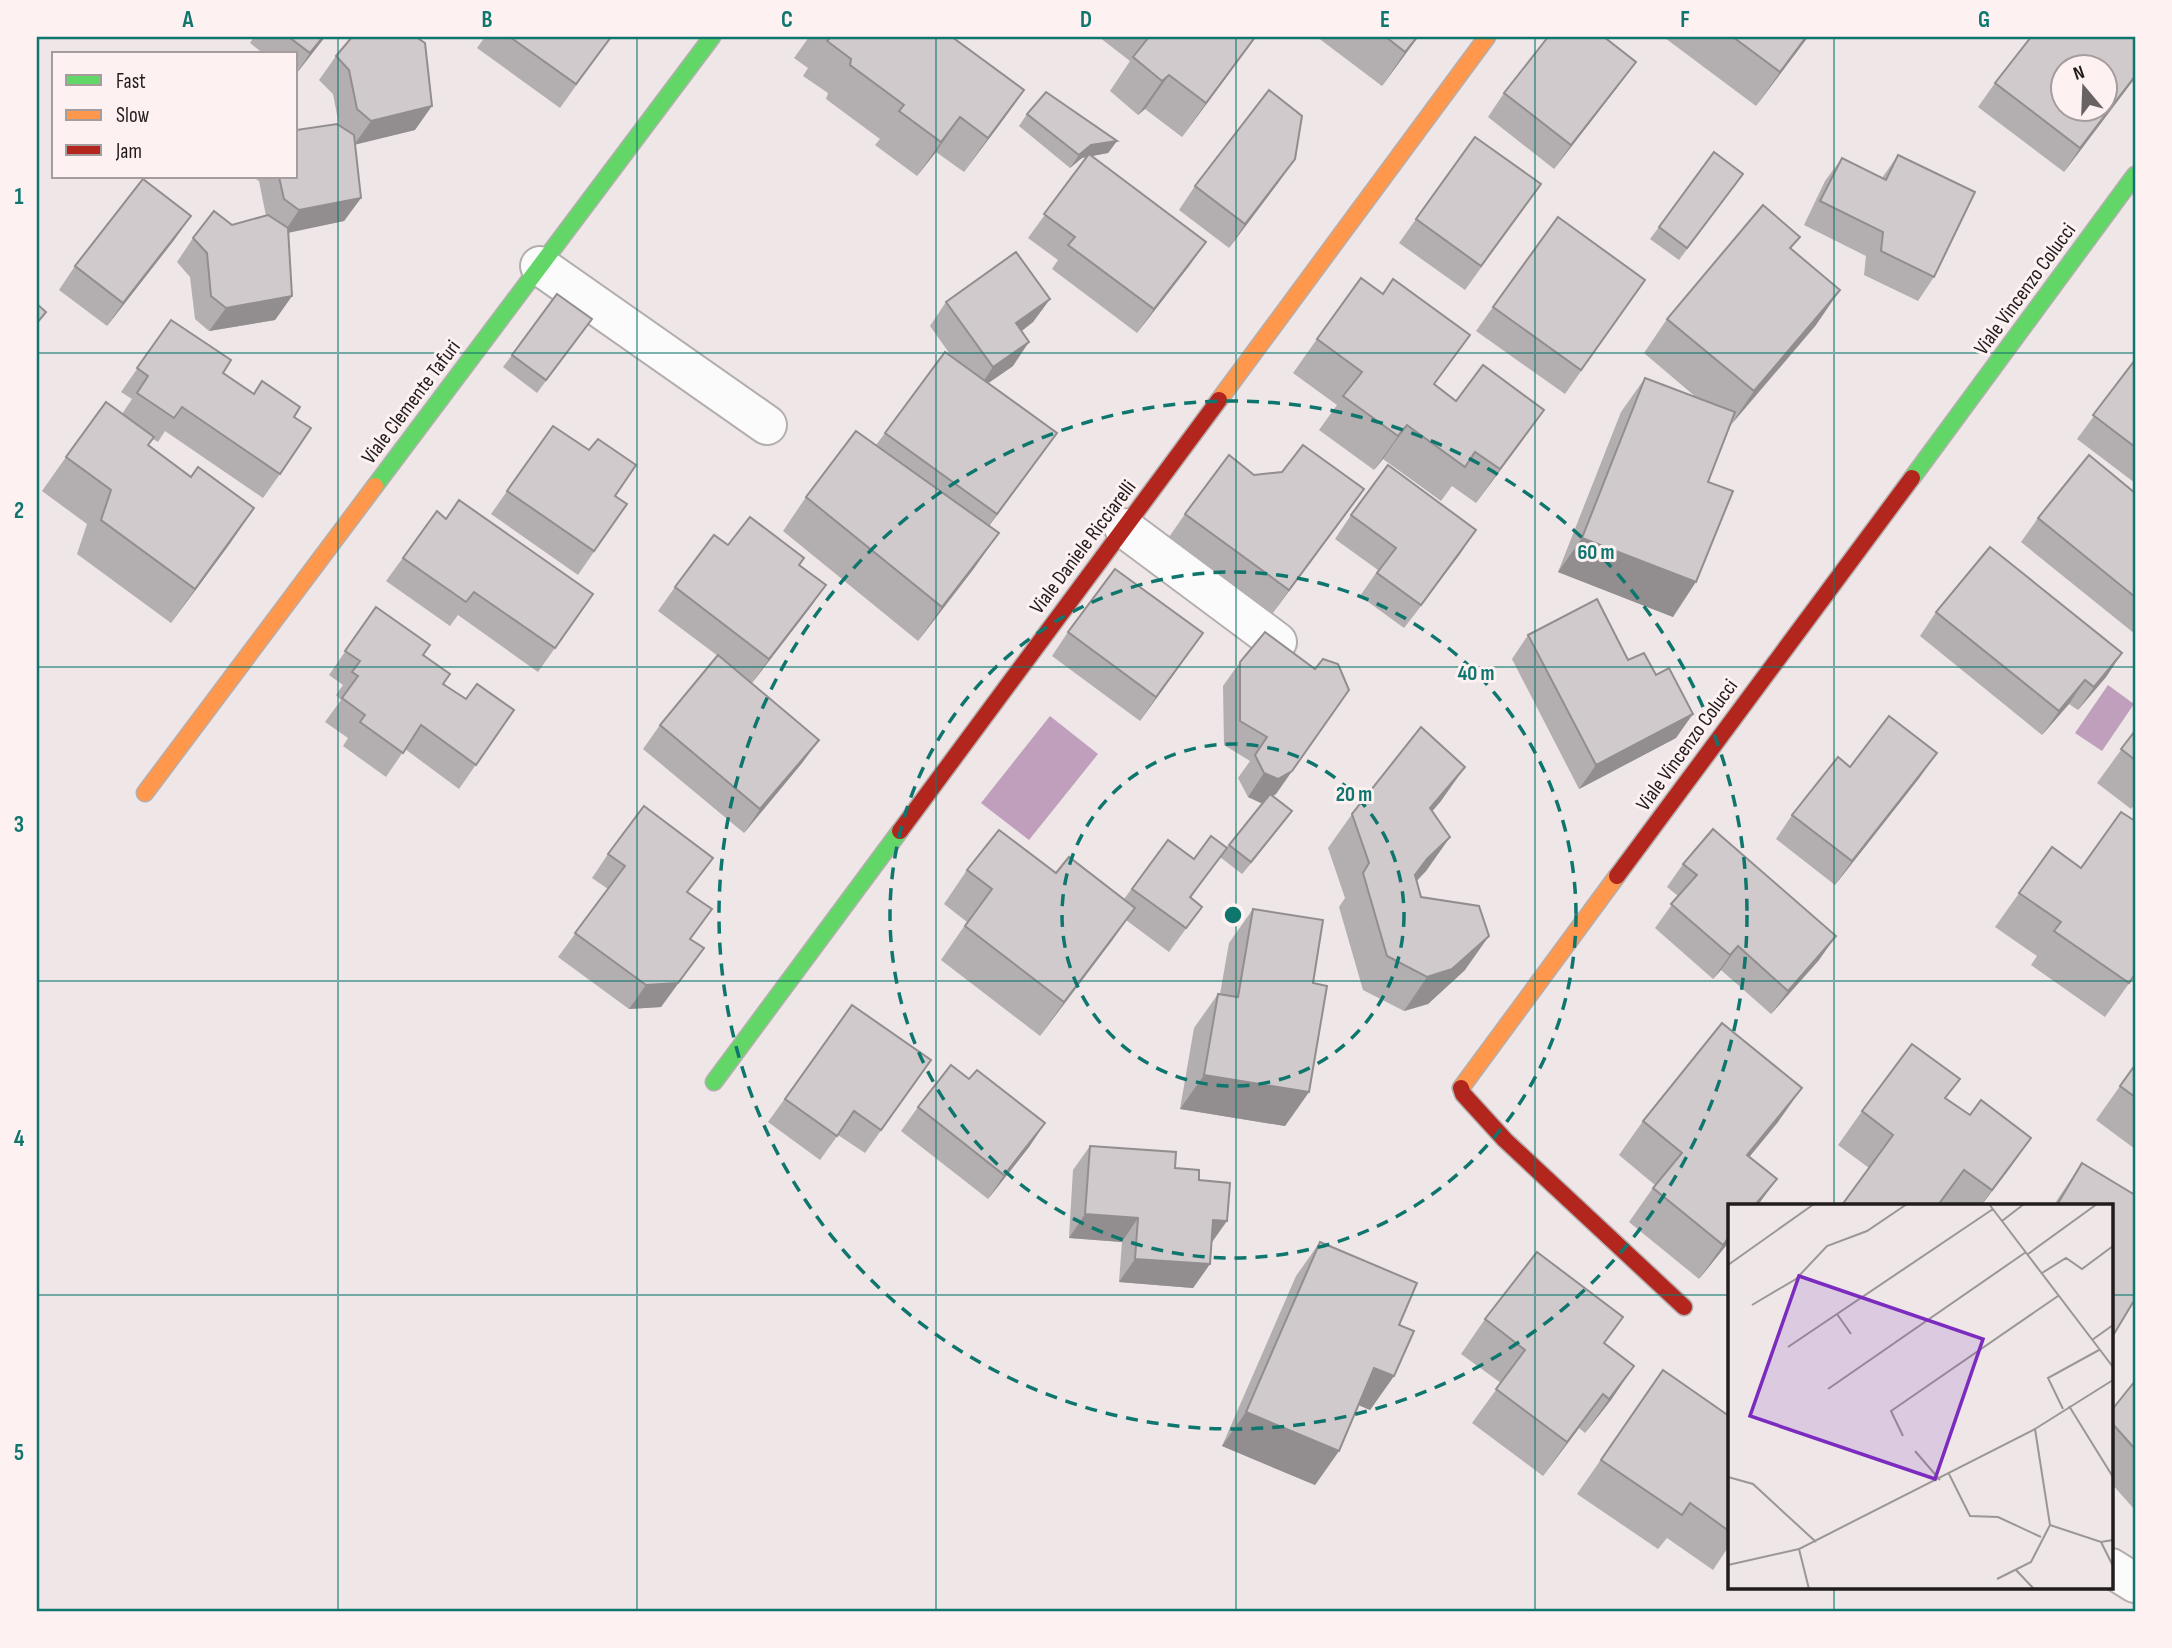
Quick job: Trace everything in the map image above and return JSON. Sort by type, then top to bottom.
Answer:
[{"type":"street","name":"Viale Clemente Tafuri","points":[[145,793],[712,37]]},
{"type":"street","name":"Viale Daniele Ricciarelli","points":[[713,1082],[1487,37]]},
{"type":"street","name":"Viale Vincenzo Colucci","points":[[1684,1307],[1504,1140],[1463,1094],[1461,1088],[2135,174]]},
{"type":"street","points":[[540,266],[766,425]]},
{"type":"street","points":[[1124,528],[1277,642]]},
{"type":"street","points":[[2112,1569],[2135,1583]]},
{"type":"shaded area","points":[[2108,685],[2134,704],[2102,751],[2075,733]]},
{"type":"shaded area","points":[[1050,716],[1098,754],[1029,840],[981,803]]},
{"type":"building","points":[[289,37],[323,37],[310,53]]},
{"type":"building","points":[[352,37],[416,37],[425,43],[432,106],[371,121],[357,109],[349,70],[336,56]]},
{"type":"building","points":[[510,37],[611,37],[576,84]]},
{"type":"building","points":[[831,37],[952,37],[1024,90],[988,138],[960,117],[941,142],[899,111],[904,105],[850,65],[851,59],[827,41]]},
{"type":"building","points":[[1149,37],[1255,37],[1206,103],[1169,75],[1162,81],[1133,57]]},
{"type":"building","points":[[1386,37],[1417,37],[1405,52]]},
{"type":"building","points":[[1548,37],[1604,37],[1636,62],[1571,145],[1504,93]]},
{"type":"building","points":[[1733,37],[1806,37],[1780,72]]},
{"type":"building","points":[[2031,37],[2135,37],[2135,76],[2120,96],[2120,52],[2050,52],[2050,122],[2100,122],[2080,148],[1995,83]]},
{"type":"building","points":[[1269,90],[1302,116],[1295,159],[1245,224],[1195,186]]},
{"type":"building","points":[[1046,92],[1117,141],[1091,145],[1079,155],[1027,114]]},
{"type":"building","points":[[337,124],[354,135],[361,198],[299,210],[284,199],[279,178],[298,178],[298,130]]},
{"type":"building","points":[[1475,137],[1541,184],[1481,266],[1416,219]]},
{"type":"building","points":[[1714,152],[1743,174],[1687,248],[1659,227]]},
{"type":"building","points":[[1089,154],[1206,242],[1154,309],[1068,245],[1075,237],[1044,214]]},
{"type":"building","points":[[1898,155],[1975,192],[1934,277],[1881,251],[1883,232],[1820,201],[1842,158],[1886,180]]},
{"type":"building","points":[[143,179],[191,216],[123,303],[75,266]]},
{"type":"building","points":[[1763,205],[1800,237],[1790,248],[1840,290],[1754,391],[1667,319]]},
{"type":"building","points":[[214,211],[232,225],[268,215],[288,228],[292,296],[226,308],[211,296],[207,253],[193,238]]},
{"type":"building","points":[[1558,217],[1645,280],[1581,370],[1493,307]]},
{"type":"building","points":[[1016,252],[1050,299],[1016,323],[1029,342],[993,367],[946,302]]},
{"type":"building","points":[[1361,278],[1383,294],[1393,279],[1470,335],[1434,384],[1456,401],[1483,365],[1544,410],[1500,469],[1475,452],[1465,467],[1407,425],[1398,436],[1343,396],[1362,372],[1317,339]]},
{"type":"building","points":[[557,294],[592,319],[546,380],[512,355]]},
{"type":"building","points":[[37,304],[46,312],[37,323]]},
{"type":"building","points":[[171,320],[231,360],[223,373],[254,394],[262,381],[300,407],[294,417],[311,428],[280,474],[182,407],[174,418],[137,393],[148,376],[137,368]]},
{"type":"building","points":[[945,352],[1057,433],[997,514],[885,433]]},
{"type":"building","points":[[2135,360],[2135,447],[2093,415]]},
{"type":"building","points":[[1645,378],[1735,412],[1708,482],[1733,491],[1696,582],[1582,538]]},
{"type":"building","points":[[106,402],[154,437],[148,445],[191,477],[198,467],[254,508],[195,589],[101,520],[111,490],[66,457]]},
{"type":"building","points":[[553,426],[589,450],[598,439],[636,465],[615,496],[627,504],[594,551],[507,491]]},
{"type":"building","points":[[856,431],[999,533],[942,607],[806,497]]},
{"type":"building","points":[[1303,445],[1364,489],[1289,590],[1185,514],[1229,455],[1254,475],[1282,472]]},
{"type":"building","points":[[2089,455],[2135,493],[2135,597],[2038,518]]},
{"type":"building","points":[[1388,465],[1476,530],[1421,605],[1377,573],[1396,548],[1351,515]]},
{"type":"building","points":[[459,500],[593,594],[555,648],[474,592],[466,602],[403,558],[437,511],[446,519]]},
{"type":"building","points":[[750,517],[804,558],[799,565],[826,585],[769,659],[675,587],[714,535],[728,545]]},
{"type":"building","points":[[1990,547],[2122,653],[2094,687],[2085,680],[2059,711],[1936,612]]},
{"type":"building","points":[[1115,569],[1203,633],[1156,697],[1068,632]]},
{"type":"building","points":[[1597,599],[1628,660],[1644,653],[1656,675],[1669,668],[1693,714],[1596,765],[1528,635]]},
{"type":"building","points":[[376,607],[430,645],[423,655],[450,674],[443,684],[466,699],[477,684],[514,710],[476,765],[421,725],[403,753],[360,722],[365,715],[342,698],[358,676],[352,672],[360,661],[345,651]]},
{"type":"building","points":[[1265,632],[1315,669],[1323,659],[1338,664],[1349,690],[1292,771],[1278,779],[1264,773],[1255,755],[1267,737],[1240,721],[1240,662]]},
{"type":"building","points":[[718,655],[819,740],[760,809],[660,725]]},
{"type":"building","points":[[1889,716],[1937,753],[1852,861],[1792,815],[1838,757],[1850,767]]},
{"type":"building","points":[[1421,727],[1465,767],[1430,808],[1450,837],[1415,875],[1421,897],[1479,906],[1489,936],[1452,969],[1427,977],[1387,956],[1363,873],[1369,863],[1352,814]]},
{"type":"building","points":[[2135,731],[2135,760],[2121,749]]},
{"type":"building","points":[[1270,794],[1292,811],[1251,862],[1229,845]]},
{"type":"building","points":[[644,806],[713,858],[687,892],[712,909],[690,939],[704,948],[678,983],[646,985],[575,933],[625,866],[608,854]]},
{"type":"building","points":[[2121,812],[2135,821],[2135,974],[2129,983],[2054,931],[2061,922],[2019,893],[2052,847],[2081,868]]},
{"type":"building","points":[[1713,829],[1836,936],[1788,991],[1738,946],[1730,955],[1671,904],[1697,875],[1683,864]]},
{"type":"building","points":[[999,830],[1056,873],[1069,857],[1135,908],[1064,1002],[965,926],[992,889],[967,870]]},
{"type":"building","points":[[1211,836],[1227,848],[1190,897],[1202,907],[1186,928],[1132,889],[1168,840],[1194,859]]},
{"type":"building","points":[[1253,909],[1323,920],[1313,983],[1327,986],[1309,1092],[1204,1075],[1218,994],[1238,997]]},
{"type":"building","points":[[852,1005],[931,1060],[881,1130],[854,1111],[837,1136],[785,1099]]},
{"type":"building","points":[[1722,1023],[1802,1088],[1747,1155],[1777,1179],[1756,1204],[1728,1204],[1728,1238],[1723,1245],[1653,1188],[1682,1153],[1643,1121]]},
{"type":"building","points":[[1912,1044],[1960,1079],[1945,1098],[1970,1115],[1981,1100],[2031,1138],[1992,1190],[1964,1170],[1939,1204],[1843,1204],[1893,1135],[1862,1111]]},
{"type":"building","points":[[951,1065],[969,1079],[977,1070],[1045,1123],[1004,1175],[918,1107]]},
{"type":"building","points":[[2135,1065],[2135,1097],[2120,1086]]},
{"type":"building","points":[[1090,1146],[1176,1152],[1175,1168],[1199,1170],[1199,1180],[1230,1183],[1227,1221],[1213,1220],[1210,1264],[1135,1259],[1138,1218],[1085,1214]]},
{"type":"building","points":[[2082,1163],[2135,1195],[2135,1299],[2112,1337],[2112,1204],[2058,1204]]},
{"type":"building","points":[[1320,1242],[1417,1283],[1399,1325],[1414,1331],[1394,1376],[1374,1368],[1339,1451],[1246,1412]]},
{"type":"building","points":[[1537,1252],[1623,1317],[1604,1343],[1634,1366],[1609,1399],[1603,1394],[1567,1442],[1496,1389],[1525,1350],[1485,1319]]},
{"type":"building","points":[[1663,1370],[1728,1415],[1728,1530],[1690,1503],[1682,1515],[1601,1460]]},
{"type":"building","points":[[2135,1381],[2135,1449],[2112,1423],[2112,1410]]},
{"type":"traffic: fast","points":[[375,486],[712,37]]},
{"type":"traffic: fast","points":[[1912,478],[2135,175]]},
{"type":"traffic: fast","points":[[714,1082],[900,831]]},
{"type":"traffic: slow","points":[[1219,400],[1487,37]]},
{"type":"traffic: slow","points":[[145,793],[375,486]]},
{"type":"traffic: slow","points":[[1461,1088],[1617,876]]},
{"type":"traffic: jam","points":[[900,831],[1219,400]]},
{"type":"traffic: jam","points":[[1617,876],[1912,478]]},
{"type":"traffic: jam","points":[[1461,1088],[1463,1094],[1505,1140],[1684,1307]]}]
